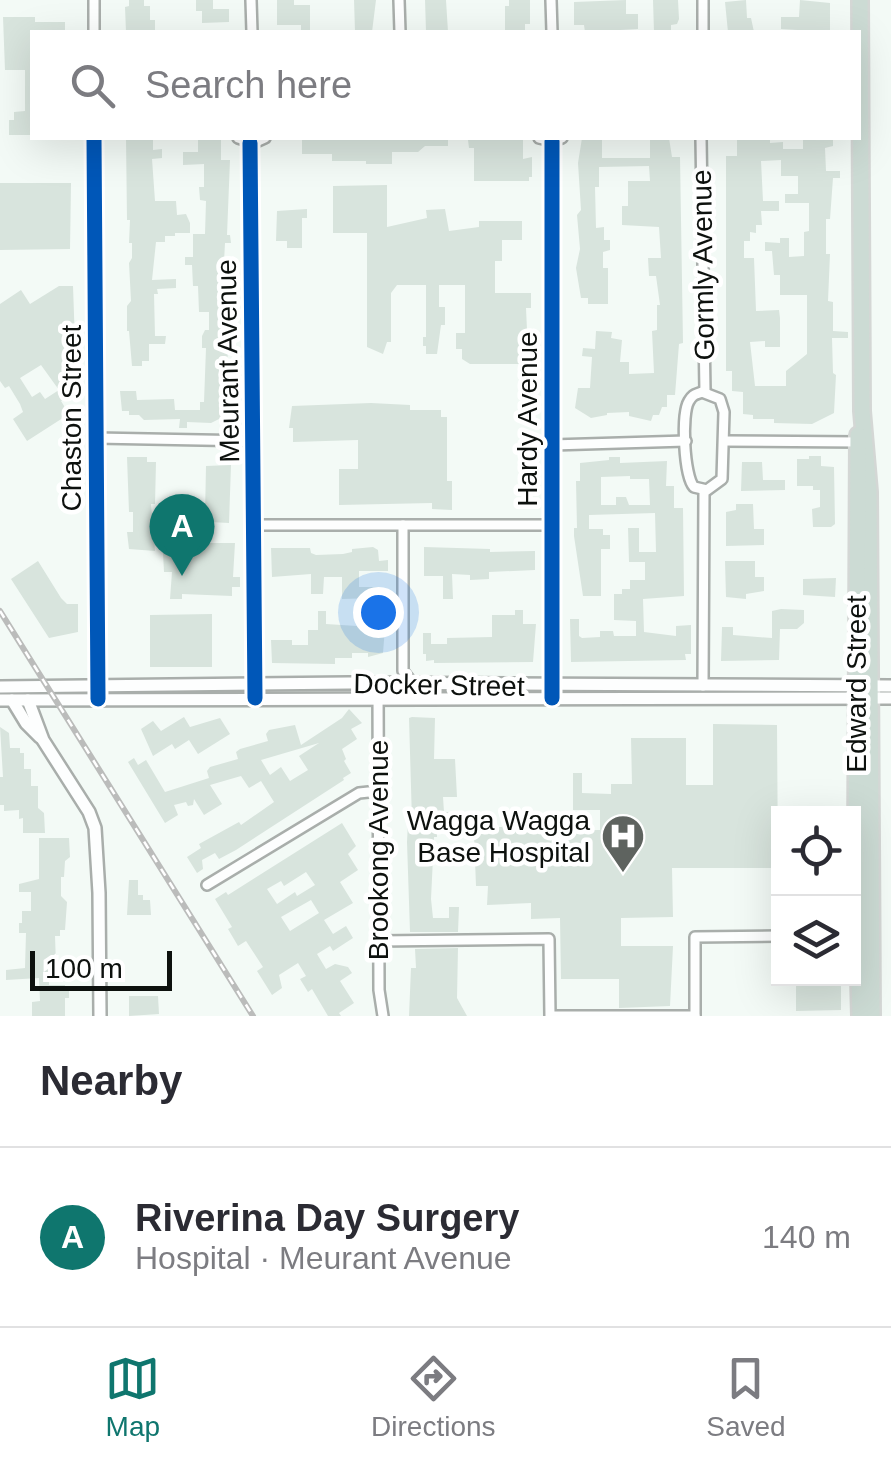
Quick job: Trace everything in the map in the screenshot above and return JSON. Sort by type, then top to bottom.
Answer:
[{"type":"highway","name":"Edward Street","points":[[860,0],[860,30]]},
{"type":"highway","name":"Edward Street","points":[[860,140],[864,692],[861,936],[872,1016]]},
{"type":"highway","name":"Edward Street","points":[[860,986],[860,1016]]},
{"type":"main road","name":"Docker Street","points":[[6,700],[56,700],[98,692],[255,684],[377,691],[552,692],[864,692],[891,686]]},
{"type":"main road","name":"Docker Street","points":[[0,686],[255,698],[415,686],[552,692],[703,686],[864,692],[891,698]]},
{"type":"main road","points":[[6,700],[43,740]]},
{"type":"main road","points":[[28,700],[43,740],[95,828],[100,1016]]},
{"type":"street","points":[[94,0],[94,30]]},
{"type":"street","points":[[252,0],[252,30]]},
{"type":"street","points":[[399,0],[400,30]]},
{"type":"street","points":[[552,0],[552,30]]},
{"type":"street","points":[[703,0],[703,30]]},
{"type":"street","name":"Chaston Street","points":[[94,140],[98,692]]},
{"type":"street","points":[[243,140],[259,140]]},
{"type":"street","name":"Hardy Avenue","points":[[552,692],[557,140]]},
{"type":"street","name":"Gormly Avenue","points":[[702,140],[705,392]]},
{"type":"street","name":"Meurant Avenue","points":[[250,143],[255,698]]},
{"type":"street","name":"Gormly Avenue","points":[[695,394],[715,395],[723,405],[724,441],[722,479],[714,488],[694,487],[686,476],[686,441],[686,405],[695,394]]},
{"type":"street","points":[[96,438],[254,442]]},
{"type":"street","points":[[552,445],[686,441]]},
{"type":"street","points":[[724,441],[862,442]]},
{"type":"street","name":"Gormly Avenue","points":[[703,686],[704,490]]},
{"type":"street","points":[[403,525],[403,671],[415,686]]},
{"type":"street","points":[[254,526],[552,525]]},
{"type":"street","name":"Brookong Avenue","points":[[377,691],[382,1016]]},
{"type":"street","points":[[207,886],[359,793],[378,791]]},
{"type":"street","points":[[379,941],[550,939],[550,1016],[695,1016],[695,937],[771,936]]},
{"type":"building","points":[[129,0],[144,0],[144,6],[150,6],[155,30],[126,30],[125,7]]},
{"type":"building","points":[[196,0],[213,0],[213,9],[229,9],[229,22],[202,23],[202,11],[196,11]]},
{"type":"building","points":[[277,0],[310,5],[310,30],[301,30],[301,25],[277,25]]},
{"type":"building","points":[[354,0],[376,0],[372,30],[355,30]]},
{"type":"building","points":[[425,0],[446,0],[448,30],[426,30]]},
{"type":"building","points":[[509,0],[530,0],[530,24],[525,24],[525,30],[505,30],[505,6],[509,6]]},
{"type":"building","points":[[626,0],[626,14],[638,14],[638,29],[585,30],[584,25],[574,25],[574,2]]},
{"type":"building","points":[[653,0],[678,0],[677,24],[671,25],[671,30],[654,30]]},
{"type":"building","points":[[746,0],[747,18],[751,18],[754,30],[728,30],[725,2]]},
{"type":"building","points":[[800,0],[830,3],[830,30],[781,29],[781,17],[799,17]]},
{"type":"building","points":[[3,17],[65,22],[65,30],[30,30],[30,135],[9,135],[9,120],[14,120],[14,112],[25,111],[25,70],[5,70]]},
{"type":"building","points":[[126,140],[153,140],[153,150],[162,149],[162,158],[152,159],[155,201],[176,201],[177,215],[186,214],[190,233],[175,233],[165,236],[165,242],[156,242],[152,280],[176,279],[176,288],[157,289],[158,294],[154,294],[155,336],[166,336],[165,344],[149,344],[149,361],[142,361],[142,366],[132,366],[127,331],[132,243],[127,220]]},
{"type":"building","points":[[198,140],[221,140],[221,160],[230,160],[227,235],[231,243],[225,243],[224,262],[231,262],[231,291],[223,291],[223,310],[231,310],[226,378],[231,396],[229,412],[221,418],[211,423],[187,422],[187,428],[179,428],[180,419],[144,420],[122,411],[120,391],[136,391],[137,400],[174,399],[175,410],[200,410],[200,402],[204,402],[206,348],[202,348],[202,336],[209,330],[209,312],[199,312],[192,265],[185,265],[185,257],[193,257],[193,234],[205,234],[206,201],[200,200],[199,187],[204,187],[204,164],[183,165],[183,152],[198,152]]},
{"type":"building","points":[[302,140],[448,140],[448,146],[392,152],[392,164],[332,161],[332,154],[302,154]]},
{"type":"building","points":[[468,140],[523,140],[523,159],[532,157],[532,177],[529,181],[474,181],[474,148],[469,148]]},
{"type":"building","points":[[582,140],[602,140],[602,158],[650,158],[650,140],[669,140],[672,157],[680,157],[683,343],[679,344],[675,395],[667,395],[667,407],[662,407],[651,421],[629,416],[629,412],[591,418],[575,408],[578,388],[590,388],[592,357],[582,356],[583,348],[595,349],[596,331],[612,332],[611,338],[622,340],[620,362],[629,362],[629,374],[654,373],[652,331],[657,330],[660,305],[656,276],[649,276],[648,258],[661,258],[659,227],[622,225],[622,206],[628,206],[628,181],[650,181],[649,166],[599,167],[599,187],[595,187],[596,228],[604,227],[604,240],[610,240],[610,250],[603,252],[603,268],[608,268],[608,304],[588,304],[588,298],[581,298],[576,268],[580,249],[577,215],[581,210],[578,163]]},
{"type":"building","points":[[737,140],[770,140],[783,142],[783,149],[803,149],[803,140],[833,140],[833,146],[825,148],[826,171],[840,171],[840,178],[833,178],[830,219],[826,219],[826,254],[830,254],[828,301],[833,302],[833,331],[848,332],[848,338],[832,338],[836,375],[834,413],[812,424],[753,419],[753,415],[743,414],[743,392],[732,391],[732,371],[726,371],[726,156],[737,156]],"holes":[[[781,160],[781,176],[798,176],[798,194],[785,194],[785,203],[809,203],[804,256],[789,257],[789,238],[780,238],[780,243],[765,242],[765,251],[772,251],[774,275],[780,275],[780,295],[807,295],[807,354],[786,371],[786,386],[755,386],[750,342],[765,341],[765,347],[780,347],[779,310],[756,311],[754,258],[744,258],[744,241],[750,241],[750,232],[756,233],[756,225],[762,225],[761,211],[779,211],[779,201],[763,201],[761,161]]]},
{"type":"building","points":[[0,183],[71,183],[70,249],[0,250]]},
{"type":"building","points":[[387,185],[387,227],[427,218],[426,210],[445,209],[449,231],[479,227],[479,221],[522,221],[522,240],[502,240],[502,261],[495,261],[495,293],[531,293],[531,308],[526,308],[527,330],[535,330],[537,364],[470,364],[462,359],[462,349],[456,349],[456,333],[465,333],[465,285],[439,285],[439,307],[445,307],[445,325],[441,325],[437,354],[426,354],[423,346],[426,285],[397,285],[391,293],[391,342],[387,342],[383,354],[367,347],[367,233],[333,233],[333,186]]},
{"type":"building","points":[[307,209],[307,218],[302,218],[302,248],[287,248],[287,241],[276,241],[277,211]]},
{"type":"building","points":[[59,286],[73,286],[75,343],[70,346],[75,355],[75,391],[61,401],[69,414],[27,441],[13,419],[23,412],[20,404],[9,386],[5,388],[0,381],[0,304],[21,290],[30,304]],"holes":[[[41,365],[59,390],[45,399],[40,392],[32,397],[20,378]]]},
{"type":"building","points":[[410,405],[410,410],[441,410],[441,417],[447,417],[447,481],[452,481],[452,510],[432,509],[432,503],[339,505],[339,469],[358,469],[358,440],[293,442],[293,428],[289,428],[292,406]]},
{"type":"building","points":[[821,456],[821,466],[834,467],[835,524],[831,527],[813,527],[812,509],[820,507],[820,490],[797,486],[797,459]]},
{"type":"building","points":[[127,457],[147,457],[147,462],[156,462],[155,504],[151,504],[155,551],[129,549],[127,532],[133,532],[133,512],[129,512]]},
{"type":"building","points":[[620,457],[620,463],[667,461],[666,486],[674,486],[674,508],[683,508],[684,596],[643,599],[644,632],[676,636],[676,626],[691,625],[691,654],[685,654],[686,660],[571,662],[570,619],[579,619],[582,638],[600,637],[600,631],[613,631],[614,636],[636,636],[636,621],[614,620],[614,594],[630,589],[630,580],[645,580],[645,562],[629,562],[628,528],[639,528],[639,552],[656,552],[655,513],[589,515],[589,529],[603,529],[603,535],[610,535],[610,549],[601,549],[601,596],[583,596],[574,536],[576,481],[580,481],[580,463]],"holes":[[[601,477],[649,479],[650,505],[629,505],[626,497],[616,497],[616,505],[601,505]]]},
{"type":"building","points":[[742,462],[762,462],[763,480],[785,480],[785,490],[741,491]]},
{"type":"building","points":[[231,465],[229,523],[210,522],[210,516],[205,516],[206,466]]},
{"type":"building","points":[[736,504],[753,504],[754,529],[764,529],[764,545],[726,546],[726,512],[736,510]]},
{"type":"building","points":[[182,543],[235,543],[233,577],[240,577],[240,587],[232,587],[232,596],[182,594],[182,599],[170,599],[172,572],[164,572],[163,553],[182,553]]},
{"type":"building","points":[[373,547],[378,550],[379,561],[388,560],[388,571],[359,571],[359,587],[378,587],[378,598],[342,599],[342,577],[324,577],[323,594],[311,594],[311,574],[272,577],[271,548],[310,548],[316,555]]},
{"type":"building","points":[[424,547],[535,551],[535,570],[489,572],[489,579],[470,580],[470,575],[452,574],[453,599],[443,599],[443,576],[424,576]]},
{"type":"building","points":[[38,561],[61,598],[67,604],[78,604],[78,632],[49,638],[11,579]]},
{"type":"building","points":[[725,561],[755,561],[755,577],[764,577],[764,591],[746,594],[746,599],[726,597]]},
{"type":"building","points":[[836,578],[835,597],[803,595],[803,579]]},
{"type":"building","points":[[515,610],[523,610],[523,624],[536,624],[533,662],[426,661],[423,633],[431,633],[431,644],[447,644],[447,638],[492,637],[492,615],[515,615]]},
{"type":"building","points":[[804,610],[804,623],[797,629],[780,629],[779,660],[721,661],[722,627],[733,627],[733,635],[772,638],[772,611]]},
{"type":"building","points":[[318,611],[326,611],[326,624],[357,626],[357,618],[368,618],[368,628],[385,628],[383,653],[368,657],[368,653],[352,653],[352,658],[335,658],[335,664],[272,663],[271,640],[308,645],[308,630],[318,630]]},
{"type":"building","points":[[212,614],[212,667],[150,667],[150,615]]},
{"type":"building","points":[[349,709],[362,723],[351,729],[357,739],[342,749],[351,773],[236,850],[219,859],[215,853],[202,860],[203,869],[197,873],[187,857],[201,848],[199,844],[239,822],[241,825],[274,802],[261,781],[249,788],[241,776],[210,785],[222,804],[204,815],[194,799],[193,805],[174,805],[178,815],[165,823],[128,762],[134,758],[138,765],[146,760],[165,792],[209,778],[210,767],[238,759],[236,752],[240,749],[268,741],[269,730],[295,725],[301,745]],"holes":[[[319,743],[299,756],[308,770],[290,781],[281,767],[270,775],[261,760]]]},
{"type":"building","points":[[184,717],[190,727],[220,718],[230,734],[198,754],[189,740],[175,749],[172,744],[153,756],[141,729],[153,721],[161,731]]},
{"type":"building","points":[[412,717],[435,718],[434,759],[455,759],[457,797],[443,797],[444,812],[455,812],[456,831],[437,831],[434,837],[431,899],[433,918],[449,918],[449,907],[459,907],[458,932],[410,932],[407,842],[408,822],[412,821]]},
{"type":"building","points":[[713,724],[777,725],[778,806],[771,806],[771,868],[672,868],[673,917],[621,918],[621,946],[673,946],[670,1006],[619,1008],[619,979],[561,979],[560,918],[531,919],[531,903],[487,905],[488,886],[476,886],[474,834],[486,834],[487,827],[502,824],[519,827],[519,831],[600,830],[600,810],[573,810],[573,773],[582,773],[582,793],[611,794],[611,784],[632,784],[631,738],[686,738],[686,785],[713,785]]},
{"type":"building","points":[[0,727],[9,733],[10,748],[20,748],[20,753],[24,753],[24,769],[31,769],[31,786],[38,786],[38,808],[44,813],[45,833],[23,833],[19,810],[4,811],[4,805],[0,805]]},
{"type":"building","points":[[342,823],[356,846],[348,854],[358,870],[340,882],[353,903],[324,920],[333,934],[346,926],[353,938],[333,951],[330,946],[317,954],[326,969],[335,964],[348,967],[352,973],[340,981],[354,1003],[339,1013],[341,1016],[328,1016],[312,989],[308,992],[300,979],[306,976],[298,963],[279,975],[282,988],[272,995],[257,971],[263,967],[246,941],[238,946],[228,929],[232,927],[215,899],[226,892],[228,895]],"holes":[[[306,872],[315,885],[277,904],[267,889],[281,881],[284,886]],[[311,900],[319,913],[290,931],[281,917]]]},
{"type":"building","points":[[39,838],[69,838],[70,857],[61,877],[61,896],[67,902],[65,930],[55,936],[55,970],[49,970],[49,985],[65,985],[69,989],[65,1016],[32,1016],[32,1002],[40,1001],[39,978],[6,980],[6,970],[25,968],[26,933],[19,933],[19,923],[22,911],[31,911],[31,892],[19,892],[19,884],[39,879]]},
{"type":"building","points":[[129,880],[138,880],[138,895],[150,900],[151,915],[127,915]]},
{"type":"building","points":[[458,948],[457,998],[467,1016],[409,1016],[415,949]]},
{"type":"building","points":[[796,986],[841,986],[841,1010],[796,1011]]},
{"type":"building","points":[[129,996],[158,996],[159,1014],[129,1016]]},
{"type":"railway","points":[[0,611],[253,1016]]},
{"type":"cycle path","points":[[94,140],[98,699]]},
{"type":"cycle path","points":[[552,141],[552,698]]},
{"type":"cycle path","points":[[250,143],[255,698]]},
{"type":"place","name":"Riverina Day Surgery","points":[[182,576]]},
{"type":"place","name":"Wagga Wagga Base Hospital","points":[[623,874]]}]
